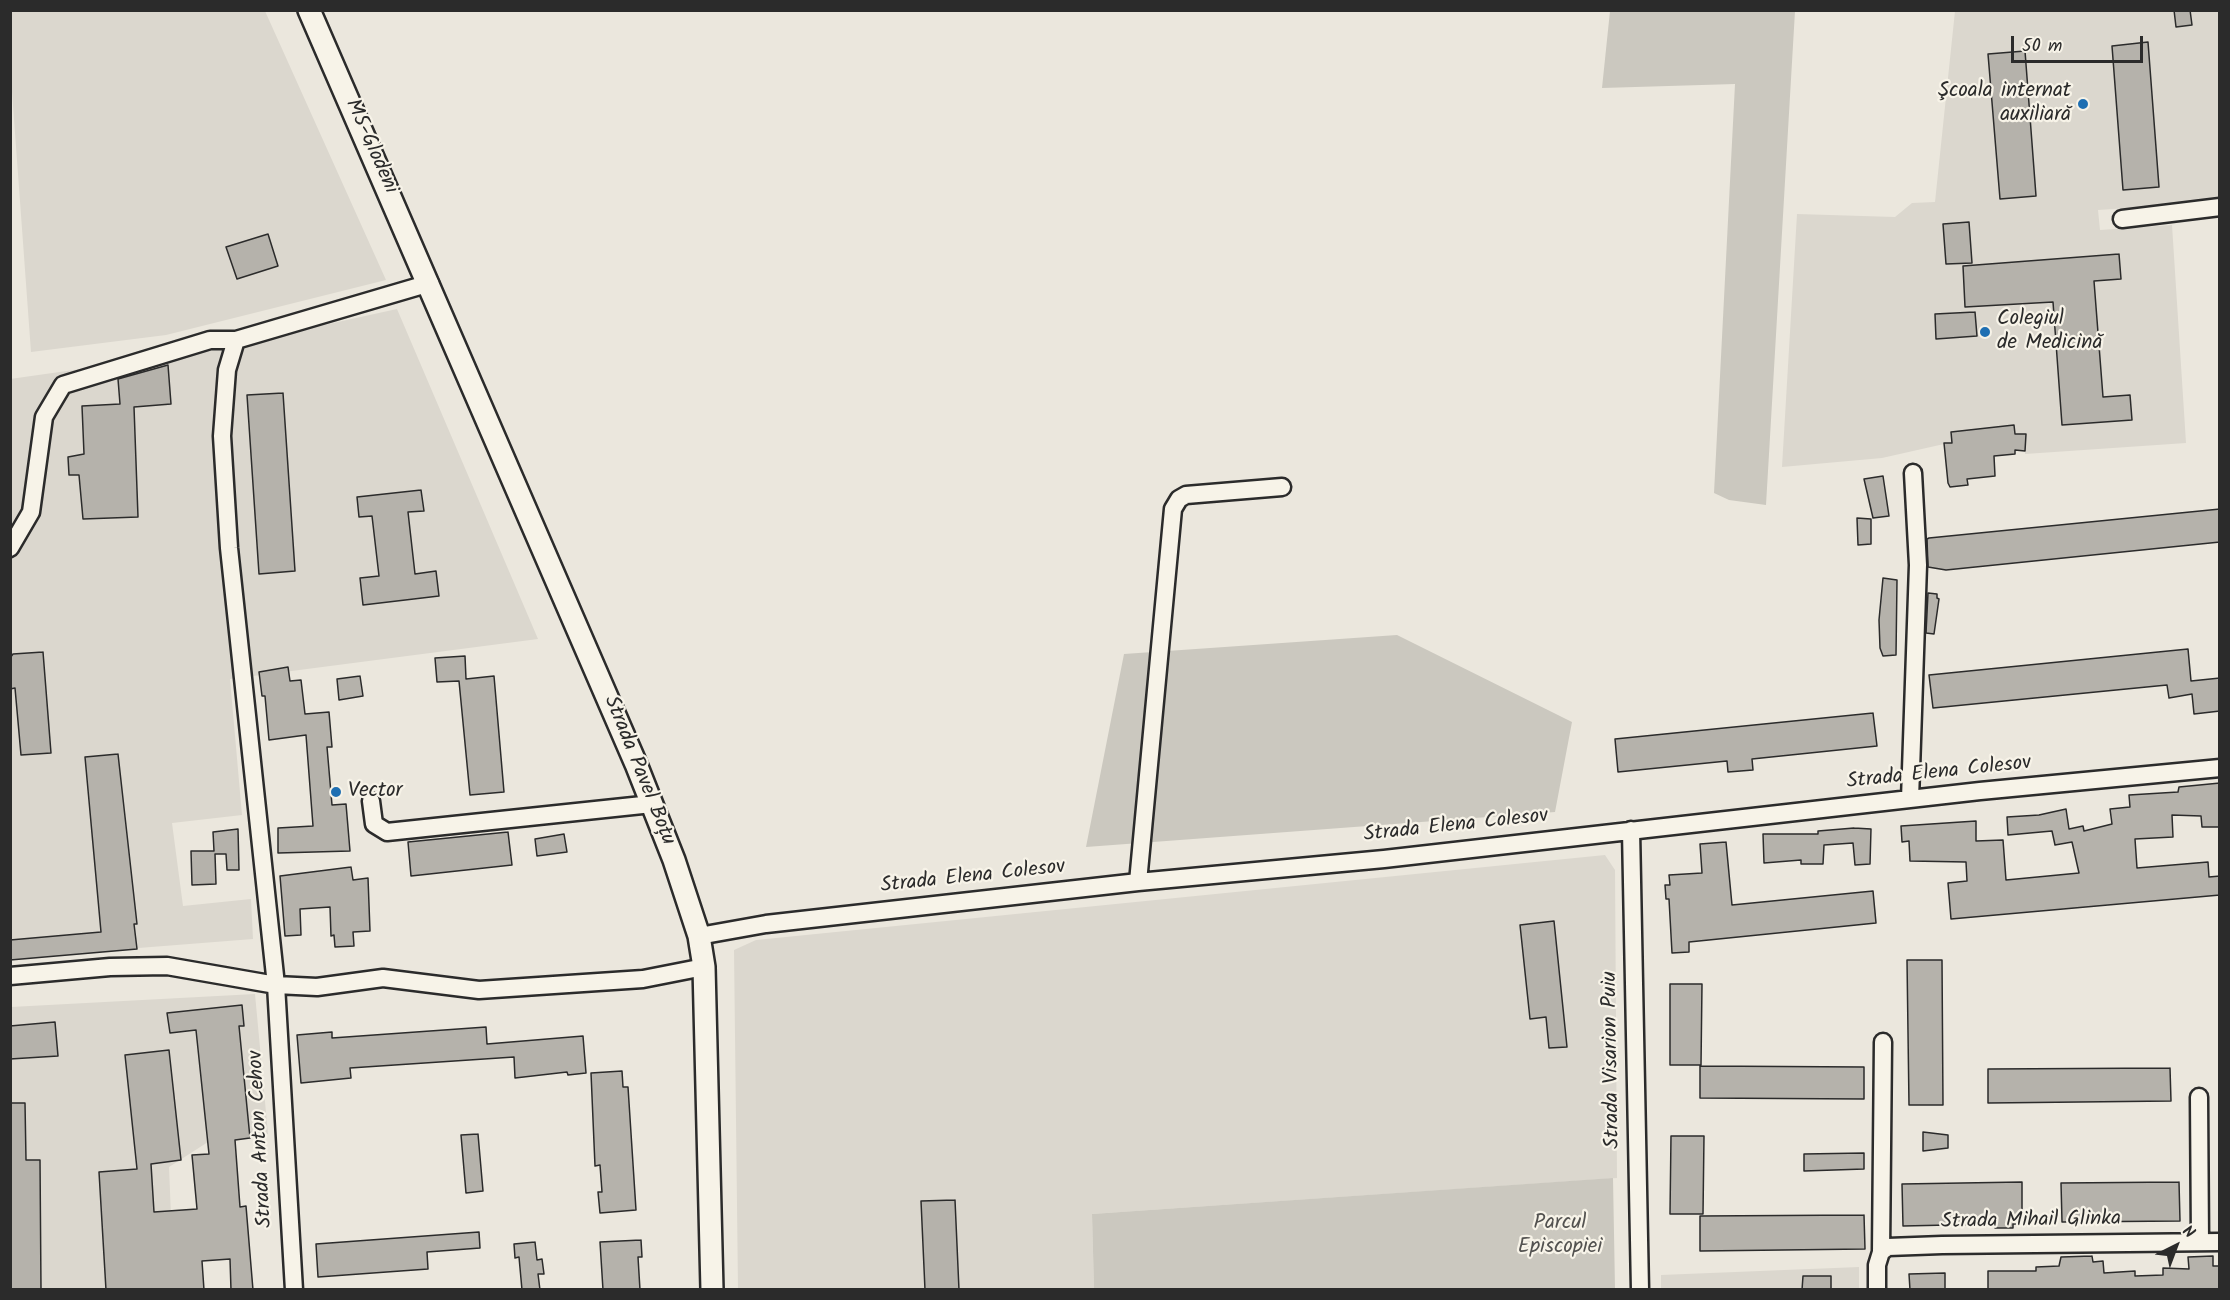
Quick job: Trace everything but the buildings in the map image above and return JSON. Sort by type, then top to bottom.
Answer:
[{"type":"main road","name":"M5-Glodeni","points":[[309,10],[430,284]]},
{"type":"main road","name":"Strada Pavel Boțu","points":[[430,284],[652,804],[699,936],[704,967],[712,1290]]},
{"type":"street","points":[[2122,219],[2220,207]]},
{"type":"street","points":[[10,548],[31,512],[44,417],[63,385],[210,340],[236,340],[430,284]]},
{"type":"street","name":"Strada Anton Cehov","points":[[236,340],[227,370],[222,436],[229,548],[276,986],[294,1290]]},
{"type":"street","points":[[1910,799],[1918,565],[1913,473]]},
{"type":"street","points":[[1138,882],[1173,509],[1186,495],[1282,487]]},
{"type":"street","name":"Strada Elena Colesov","points":[[699,936],[766,924],[1138,882],[1384,859],[1910,799],[2220,768]]},
{"type":"street","points":[[371,801],[374,824],[387,832],[652,804]]},
{"type":"street","name":"Strada Visarion Puiu","points":[[1631,830],[1640,1290]]},
{"type":"street","points":[[10,976],[110,967],[167,966],[276,986],[317,987],[383,978],[479,990],[643,979],[704,967]]},
{"type":"street","points":[[1877,1290],[1878,1258],[1881,1252],[1883,1042]]},
{"type":"street","points":[[2199,1097],[2200,1242]]},
{"type":"street","name":"Strada Mihail Glinka","points":[[1881,1252],[1888,1247],[1930,1245],[2220,1242]]},
{"type":"shaded area","points":[[10,11],[265,11],[386,280],[166,335],[31,352],[11,78]]},
{"type":"shaded area","name":"Colegiul de Medicină","points":[[1955,11],[2219,11],[2219,202],[2098,210],[2100,230],[2172,225],[2186,443],[2025,454],[2025,435],[2015,434],[2015,448],[1944,444],[1882,458],[1782,467],[1797,214],[1895,217],[1912,203],[1935,202]]},
{"type":"shaded area","points":[[397,309],[538,639],[230,679],[242,815],[172,823],[183,906],[251,899],[253,939],[11,958],[10,379],[201,352]]},
{"type":"shaded area","points":[[1605,855],[1615,870],[1617,1178],[1092,1214],[1094,1289],[738,1289],[734,950],[756,940]]},
{"type":"shaded area","points":[[255,994],[268,1134],[208,1142],[169,1167],[174,1289],[11,1290],[11,1007]]},
{"type":"shaded area","points":[[1859,1267],[1859,1289],[1661,1289],[1661,1275]]},
{"type":"green space","points":[[1610,11],[1795,11],[1766,505],[1729,500],[1714,493],[1735,84],[1602,88]]},
{"type":"green space","points":[[1397,635],[1572,722],[1555,812],[1086,847],[1124,654]]},
{"type":"green space","name":"Parcul Episcopiei","points":[[1613,1178],[1615,1289],[1094,1289],[1092,1214]]},
{"type":"place","name":"Şcoala internat auxiliară","points":[[2083,104]]},
{"type":"place","name":"Colegiul de Medicină","points":[[1985,332]]},
{"type":"place","name":"Vector","points":[[336,792]]}]
